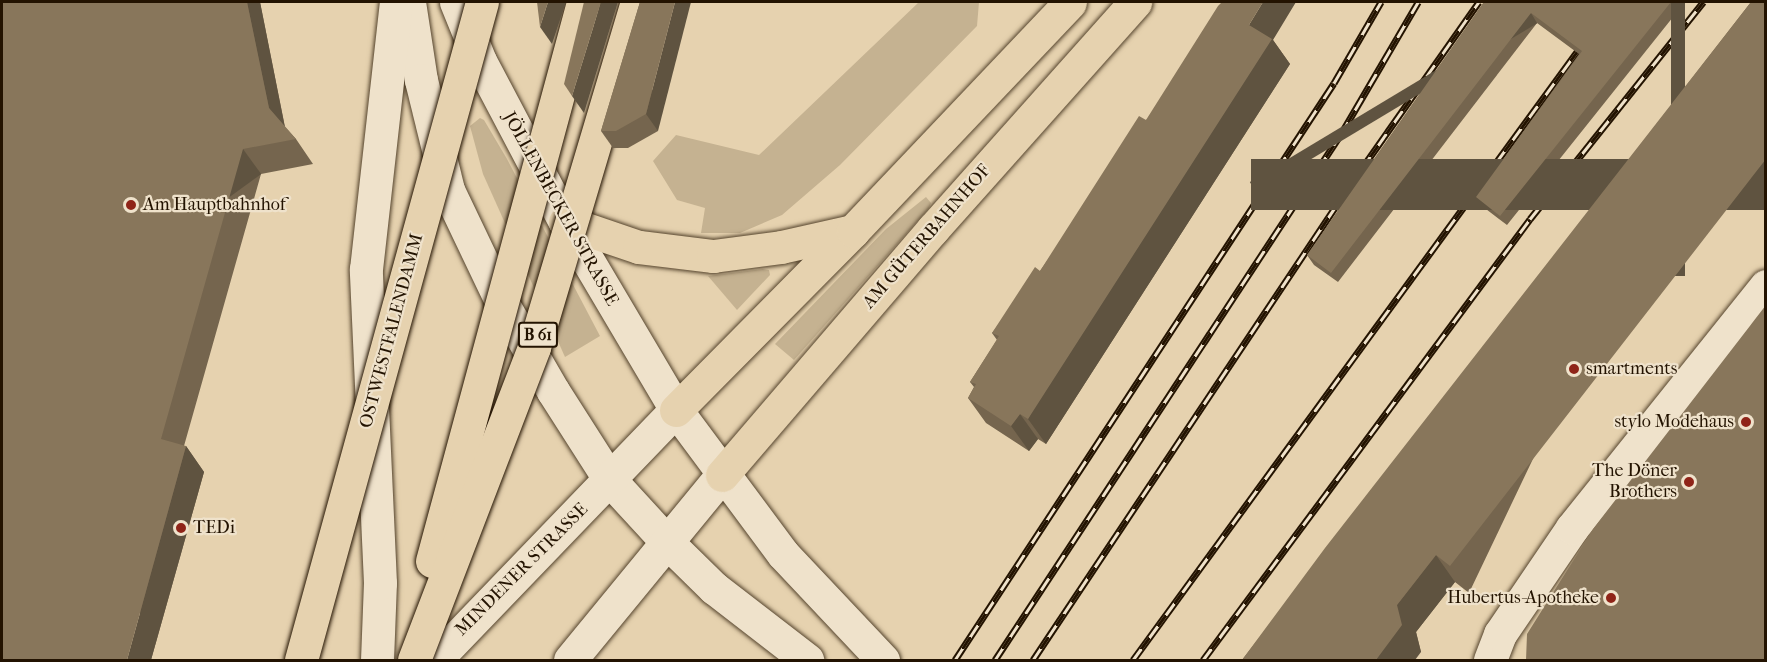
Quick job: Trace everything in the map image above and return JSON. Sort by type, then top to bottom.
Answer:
[{"type":"main road","name":"OSTWESTFALENDAMM","points":[[301,660],[482,2]]},
{"type":"main road","name":"B 61","points":[[404,660],[519,250],[583,2]]},
{"type":"main road","name":"B 61","points":[[414,660],[534,347],[637,2]]},
{"type":"main road","points":[[676,410],[853,231],[1070,2]]},
{"type":"main road","name":"AM GÜTERBAHNHOF","points":[[722,476],[933,229],[1135,2]]},
{"type":"main road","points":[[565,222],[639,247],[712,256],[781,247],[853,231]]},
{"type":"street","points":[[378,660],[380,583],[366,269],[396,2]]},
{"type":"street","points":[[408,2],[421,80],[448,190],[501,301],[610,480],[667,542],[714,588],[807,660]]},
{"type":"street","name":"JÖLLENBECKER STRASSE","points":[[456,2],[480,60],[565,222],[676,410],[722,476],[807,583],[883,660]]},
{"type":"street","points":[[1490,660],[1500,634],[1572,528],[1766,286]]},
{"type":"street","points":[[610,480],[676,410]]},
{"type":"street","points":[[570,660],[722,476]]},
{"type":"street","name":"MINDENER STRASSE","points":[[435,660],[610,480]]},
{"type":"shaded area","points":[[919,2],[979,2],[977,26],[840,165],[782,215],[740,233],[701,233],[705,208],[677,200],[653,161],[676,135],[759,155]]},
{"type":"shaded area","points":[[480,118],[484,120],[507,159],[600,336],[565,357],[483,174],[470,126]]},
{"type":"shaded area","points":[[926,197],[931,203],[929,208],[794,360],[775,344],[886,229]]},
{"type":"shaded area","points":[[769,270],[770,275],[737,310],[708,276]]},
{"type":"building","name":"Am Hauptbahnhof","points":[[2,2],[247,2],[269,108],[296,139],[243,149],[161,439],[186,446],[127,660],[2,660]]},
{"type":"building","points":[[537,2],[548,2],[540,27]]},
{"type":"building","points":[[584,2],[601,2],[572,96],[564,84]]},
{"type":"building","points":[[640,2],[675,2],[646,114],[616,131],[601,131]]},
{"type":"building","points":[[1222,2],[1263,2],[1249,25],[1272,39],[1028,419],[1020,414],[1011,426],[968,398],[976,384],[970,382],[999,336],[992,333],[1035,267],[1040,271],[1139,116],[1146,120]]},
{"type":"building","points":[[1484,2],[1671,2],[1500,216],[1476,197],[1582,51],[1531,13],[1331,273],[1307,255]]},
{"type":"building","points":[[1751,2],[1766,2],[1766,159],[1450,566],[1436,555],[1397,605],[1402,625],[1376,660],[1242,660],[1325,548]]},
{"type":"building","points":[[1766,305],[1766,516],[1764,518],[1766,518],[1766,660],[1526,660],[1527,634],[1593,529]]},
{"type":"railway","points":[[955,660],[1334,83],[1381,2]]},
{"type":"railway","points":[[995,660],[1341,134],[1418,2]]},
{"type":"railway","points":[[1033,660],[1346,191],[1479,2]]},
{"type":"railway","points":[[1203,660],[1530,219],[1703,2]]},
{"type":"railway","points":[[1133,660],[1587,38]]},
{"type":"place","name":"Am Hauptbahnhof","points":[[131,205]]},
{"type":"place","name":"smartments","points":[[1574,369]]},
{"type":"place","name":"stylo Modehaus","points":[[1746,422]]},
{"type":"place","name":"The Döner Brothers","points":[[1689,482]]},
{"type":"place","name":"TEDi","points":[[181,528]]},
{"type":"place","name":"Hubertus-Apotheke","points":[[1611,598]]}]
